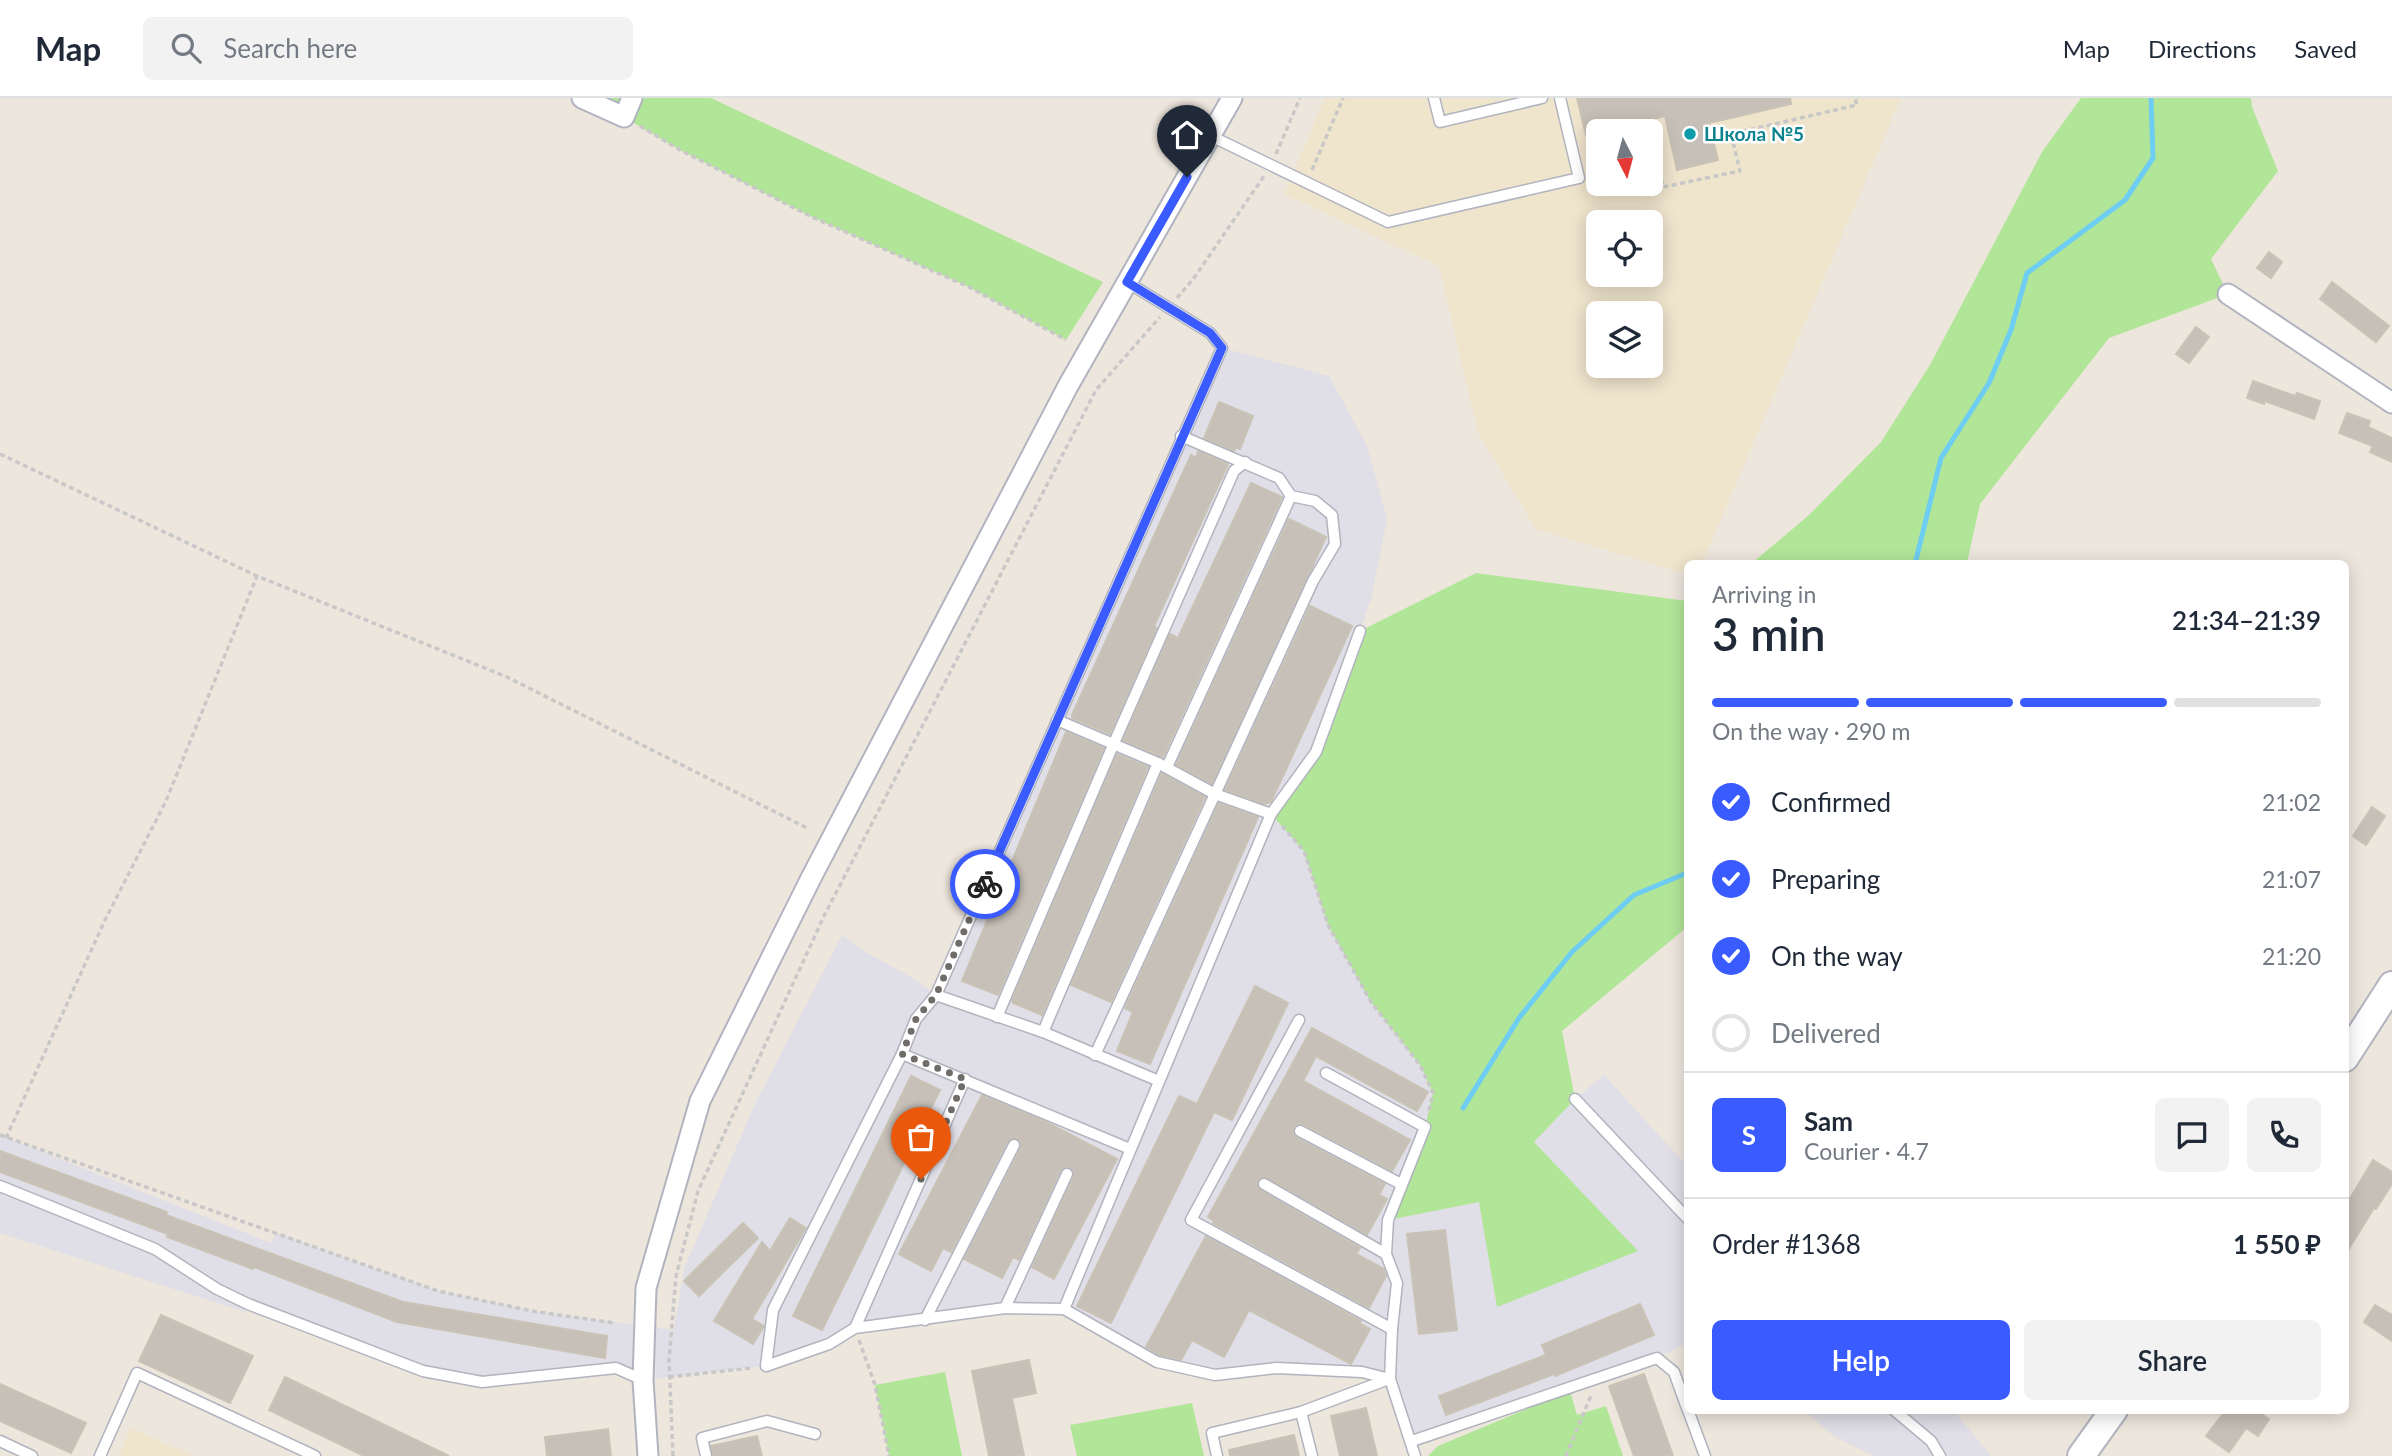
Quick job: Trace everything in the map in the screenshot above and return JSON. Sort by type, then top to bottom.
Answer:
[{"type":"main road","points":[[2349,1052],[2392,985]]},
{"type":"main road","points":[[2081,1456],[2111,1414]]},
{"type":"street","points":[[582,98],[624,117],[632,98]]},
{"type":"street","points":[[649,1456],[643,1380],[646,1288],[700,1101],[811,878],[1061,398],[1232,98]]},
{"type":"street","points":[[2228,294],[2392,403]]},
{"type":"lane","points":[[1434,98],[1440,122],[1542,98]]},
{"type":"lane","points":[[1211,136],[1388,222],[1579,177],[1560,98]]},
{"type":"lane","points":[[1127,282],[1210,333],[1222,348],[936,995],[916,1019],[902,1054],[773,1310],[766,1366],[830,1344],[855,1328],[1005,1308],[1064,1309],[1157,1362],[1215,1375],[1276,1368],[1362,1372],[1390,1379]]},
{"type":"lane","points":[[1095,1055],[1312,581],[1335,544],[1332,515],[1315,501],[1291,496],[1279,478],[1181,436]]},
{"type":"lane","points":[[997,1017],[1234,471],[1245,462]]},
{"type":"lane","points":[[1042,1032],[1162,765],[1291,496]]},
{"type":"lane","points":[[1064,1309],[1271,814],[1316,752],[1360,631]]},
{"type":"lane","points":[[1057,720],[1162,765],[1215,794],[1271,814]]},
{"type":"lane","points":[[936,995],[1042,1032],[1159,1081]]},
{"type":"lane","points":[[1299,1020],[1191,1220],[1392,1329]]},
{"type":"lane","points":[[902,1054],[1130,1149]]},
{"type":"lane","points":[[1326,1073],[1425,1128],[1388,1220],[1386,1254],[1397,1283],[1390,1379],[1415,1456]]},
{"type":"lane","points":[[855,1328],[965,1079]]},
{"type":"lane","points":[[1575,1099],[1684,1216]]},
{"type":"lane","points":[[1300,1131],[1401,1184]]},
{"type":"lane","points":[[925,1320],[1014,1144]]},
{"type":"lane","points":[[1005,1308],[1068,1174]]},
{"type":"lane","points":[[1264,1184],[1386,1254]]},
{"type":"lane","points":[[0,1186],[155,1249],[217,1289],[248,1304],[423,1371],[482,1382],[616,1368],[643,1380]]},
{"type":"lane","points":[[1412,1441],[1600,1375],[1657,1358],[1674,1372],[1684,1398]]},
{"type":"lane","points":[[100,1456],[137,1373],[315,1456]]},
{"type":"lane","points":[[1217,1456],[1212,1433],[1301,1412],[1390,1379]]},
{"type":"lane","points":[[1301,1412],[1312,1456]]},
{"type":"lane","points":[[1690,1414],[1705,1456]]},
{"type":"lane","points":[[1899,1414],[1931,1441],[1940,1456]]},
{"type":"lane","points":[[706,1456],[702,1438],[767,1421],[815,1434]]},
{"type":"lane","points":[[0,1441],[32,1456]]},
{"type":"path","points":[[673,1456],[669,1360],[676,1276],[698,1191],[824,916],[1096,390],[1194,278],[1272,164],[1300,98]]},
{"type":"path","points":[[1307,182],[1343,98]]},
{"type":"path","points":[[1663,187],[1740,171],[1731,134],[1857,105],[1855,98]]},
{"type":"path","points":[[624,117],[680,150],[800,211],[969,287],[1066,340]]},
{"type":"path","points":[[0,454],[257,576],[507,677],[809,830]]},
{"type":"path","points":[[6,1138],[105,920],[166,801],[257,576]]},
{"type":"path","points":[[1271,814],[1304,851],[1328,925],[1371,1002],[1420,1065],[1433,1093],[1425,1128]]},
{"type":"path","points":[[0,1135],[438,1291],[532,1311],[614,1323]]},
{"type":"path","points":[[855,1328],[875,1385],[889,1456]]},
{"type":"path","points":[[643,1380],[766,1366]]},
{"type":"path","points":[[1566,1456],[1600,1375]]},
{"type":"shaded area","points":[[1325,98],[1901,98],[1703,560],[1684,560],[1684,573],[1536,529],[1478,433],[1439,266],[1284,194]]},
{"type":"shaded area","points":[[1222,348],[1329,376],[1367,446],[1387,519],[1371,599],[1316,752],[1271,814],[1304,851],[1328,925],[1371,1002],[1420,1065],[1433,1093],[1425,1127],[1388,1220],[1479,1202],[1497,1306],[1637,1251],[1534,1142],[1575,1099],[1604,1075],[1684,1163],[1684,1344],[1657,1358],[1412,1441],[1389,1379],[1276,1368],[1215,1375],[1157,1362],[1064,1309],[1005,1308],[855,1328],[766,1366],[643,1380],[616,1368],[482,1382],[423,1371],[248,1304],[245,1312],[0,1233],[0,1135],[271,1243],[276,1233],[438,1291],[532,1311],[674,1330],[684,1269],[755,1104],[842,935],[867,953],[906,974],[935,994]],"holes":[[[1254,987],[1288,1003],[1232,1119],[1214,1112],[1111,1323],[1077,1306],[1179,1096],[1197,1104]],[[1312,1028],[1428,1092],[1417,1111],[1316,1056],[1303,1081],[1410,1140],[1392,1171],[1289,1114],[1276,1138],[1387,1199],[1259,1170],[1246,1194],[1388,1272],[1370,1306],[1208,1217]],[[985,1091],[1117,1159],[1055,1278],[1089,1165],[1067,1154],[1002,1278],[968,1260],[1031,1138],[1007,1126],[931,1271],[899,1255]],[[1445,1230],[1457,1330],[1419,1334],[1408,1234]],[[1204,1240],[1369,1330],[1351,1364],[1249,1310],[1224,1357],[1217,1294],[1179,1365],[1146,1348]],[[1640,1304],[1653,1335],[1555,1376],[1542,1345]],[[1533,1382],[1447,1415],[1439,1397]]]},
{"type":"shaded area","points":[[1808,1414],[1956,1414],[1991,1456],[1874,1456],[1835,1437]]},
{"type":"shaded area","points":[[130,1428],[194,1456],[119,1456]]},
{"type":"green space","points":[[582,98],[711,98],[1103,282],[1066,340],[969,287],[812,217],[680,150],[624,117]]},
{"type":"green space","points":[[2081,98],[2251,98],[2252,107],[2278,171],[2211,259],[2228,294],[2109,338],[1980,504],[1968,560],[1756,560],[1809,515],[1881,442],[1930,365],[2042,152]]},
{"type":"green space","points":[[1476,573],[1684,601],[1684,929],[1562,1031],[1575,1099],[1534,1142],[1638,1251],[1497,1307],[1479,1202],[1388,1220],[1425,1127],[1433,1093],[1420,1065],[1371,1002],[1328,925],[1304,851],[1271,814],[1316,752],[1360,631]]},
{"type":"green space","points":[[945,1372],[962,1456],[889,1456],[875,1385]]},
{"type":"green space","points":[[1570,1391],[1577,1415],[1606,1406],[1623,1456],[1428,1456],[1438,1446]]},
{"type":"green space","points":[[1192,1403],[1204,1456],[1077,1456],[1070,1425]]},
{"type":"building","name":"Школа №5","points":[[1577,98],[1790,98],[1791,104],[1709,123],[1718,160],[1677,170],[1665,116],[1653,119],[1586,119],[1586,135]]},
{"type":"building","points":[[2269,252],[2282,262],[2271,278],[2257,268]]},
{"type":"building","points":[[2332,282],[2389,326],[2376,342],[2320,299]]},
{"type":"building","points":[[2196,327],[2209,337],[2189,363],[2176,354]]},
{"type":"building","points":[[2253,381],[2295,396],[2297,393],[2320,401],[2314,419],[2265,401],[2264,404],[2247,398]]},
{"type":"building","points":[[1219,402],[1253,416],[1240,449],[1236,447],[1234,451],[1204,438]]},
{"type":"building","points":[[2347,413],[2370,421],[2368,427],[2392,438],[2392,462],[2370,452],[2373,446],[2339,433]]},
{"type":"building","points":[[1198,451],[1228,464],[1154,626],[1157,628],[1110,734],[1072,718],[1072,715],[1191,455],[1196,458]]},
{"type":"building","points":[[1251,483],[1282,497],[1163,757],[1123,740],[1170,634],[1178,638]]},
{"type":"building","points":[[1289,519],[1326,537],[1212,784],[1176,765]]},
{"type":"building","points":[[1310,606],[1352,626],[1271,802],[1264,804],[1225,790]]},
{"type":"building","points":[[1066,732],[1104,748],[998,995],[962,981]]},
{"type":"building","points":[[1117,754],[1148,767],[1042,1015],[1013,1003],[1012,1000]]},
{"type":"building","points":[[1162,773],[1205,797],[1111,1002],[1071,985]]},
{"type":"building","points":[[1219,803],[1258,817],[1150,1064],[1117,1051],[1133,1012],[1125,1008]]},
{"type":"building","points":[[2372,807],[2385,816],[2366,845],[2353,836]]},
{"type":"building","points":[[1255,986],[1288,1003],[1232,1120],[1214,1112],[1111,1323],[1077,1306],[1179,1096],[1197,1104]]},
{"type":"building","points":[[1312,1028],[1428,1092],[1417,1111],[1316,1056],[1303,1081],[1410,1140],[1392,1171],[1303,1124],[1297,1124],[1293,1128],[1293,1134],[1297,1138],[1385,1184],[1379,1195],[1387,1199],[1367,1235],[1268,1178],[1261,1177],[1257,1181],[1260,1190],[1360,1248],[1356,1254],[1384,1269],[1386,1276],[1369,1308],[1213,1223],[1208,1217]]},
{"type":"building","points":[[911,1076],[940,1090],[822,1330],[793,1316]]},
{"type":"building","points":[[982,1095],[1044,1121],[1117,1159],[1054,1279],[1032,1267],[1074,1177],[1073,1170],[1069,1167],[1060,1171],[1019,1260],[1013,1257],[1002,1278],[964,1259],[1021,1148],[1021,1142],[1014,1138],[1007,1142],[951,1252],[943,1248],[931,1271],[899,1254]]},
{"type":"building","points":[[0,1151],[403,1302],[607,1336],[605,1358],[397,1322],[0,1172]]},
{"type":"building","points":[[2373,1160],[2392,1172],[2392,1184],[2349,1249],[2349,1200]]},
{"type":"building","points":[[790,1218],[806,1228],[752,1319],[764,1326],[753,1344],[714,1321],[762,1242],[770,1251]]},
{"type":"building","points":[[743,1223],[758,1238],[699,1296],[684,1281]]},
{"type":"building","points":[[1445,1230],[1457,1330],[1419,1334],[1407,1234]]},
{"type":"building","points":[[1206,1236],[1361,1321],[1360,1324],[1370,1329],[1351,1364],[1249,1310],[1224,1357],[1192,1340],[1181,1360],[1160,1355],[1146,1347]]},
{"type":"building","points":[[1640,1304],[1654,1335],[1555,1376],[1554,1374],[1446,1415],[1439,1396],[1546,1355],[1542,1345]]},
{"type":"building","points":[[2375,1305],[2392,1315],[2392,1341],[2364,1322]]},
{"type":"building","points":[[161,1315],[253,1356],[230,1403],[139,1361]]},
{"type":"building","points":[[1029,1360],[1036,1393],[1012,1398],[1024,1456],[989,1456],[972,1371]]},
{"type":"building","points":[[1644,1374],[1673,1456],[1634,1456],[1609,1386]]},
{"type":"building","points":[[285,1377],[449,1456],[364,1456],[269,1410]]},
{"type":"building","points":[[0,1384],[86,1423],[71,1453],[0,1421]]},
{"type":"building","points":[[1366,1408],[1377,1456],[1340,1456],[1331,1416]]},
{"type":"building","points":[[2223,1414],[2261,1414],[2269,1419],[2258,1436],[2246,1428],[2229,1452],[2206,1436]]},
{"type":"building","points":[[608,1429],[611,1456],[547,1456],[545,1437]]},
{"type":"building","points":[[1294,1435],[1299,1456],[1230,1456],[1229,1450]]},
{"type":"building","points":[[757,1436],[762,1456],[713,1456],[711,1446]]},
{"type":"waterway","points":[[1916,560],[1941,458],[1989,383],[2011,330],[2027,273],[2125,200],[2153,158],[2151,98]]},
{"type":"waterway","points":[[1463,1108],[1519,1018],[1572,952],[1634,895],[1684,874]]},
{"type":"way so far","points":[[921,1179],[965,1079],[902,1054],[916,1019],[936,995],[985,884]]},
{"type":"place","name":"Школа №5","points":[[1690,134]]},
{"type":"route","points":[[985,884],[1222,348],[1210,333],[1127,282],[1187,177]]}]
